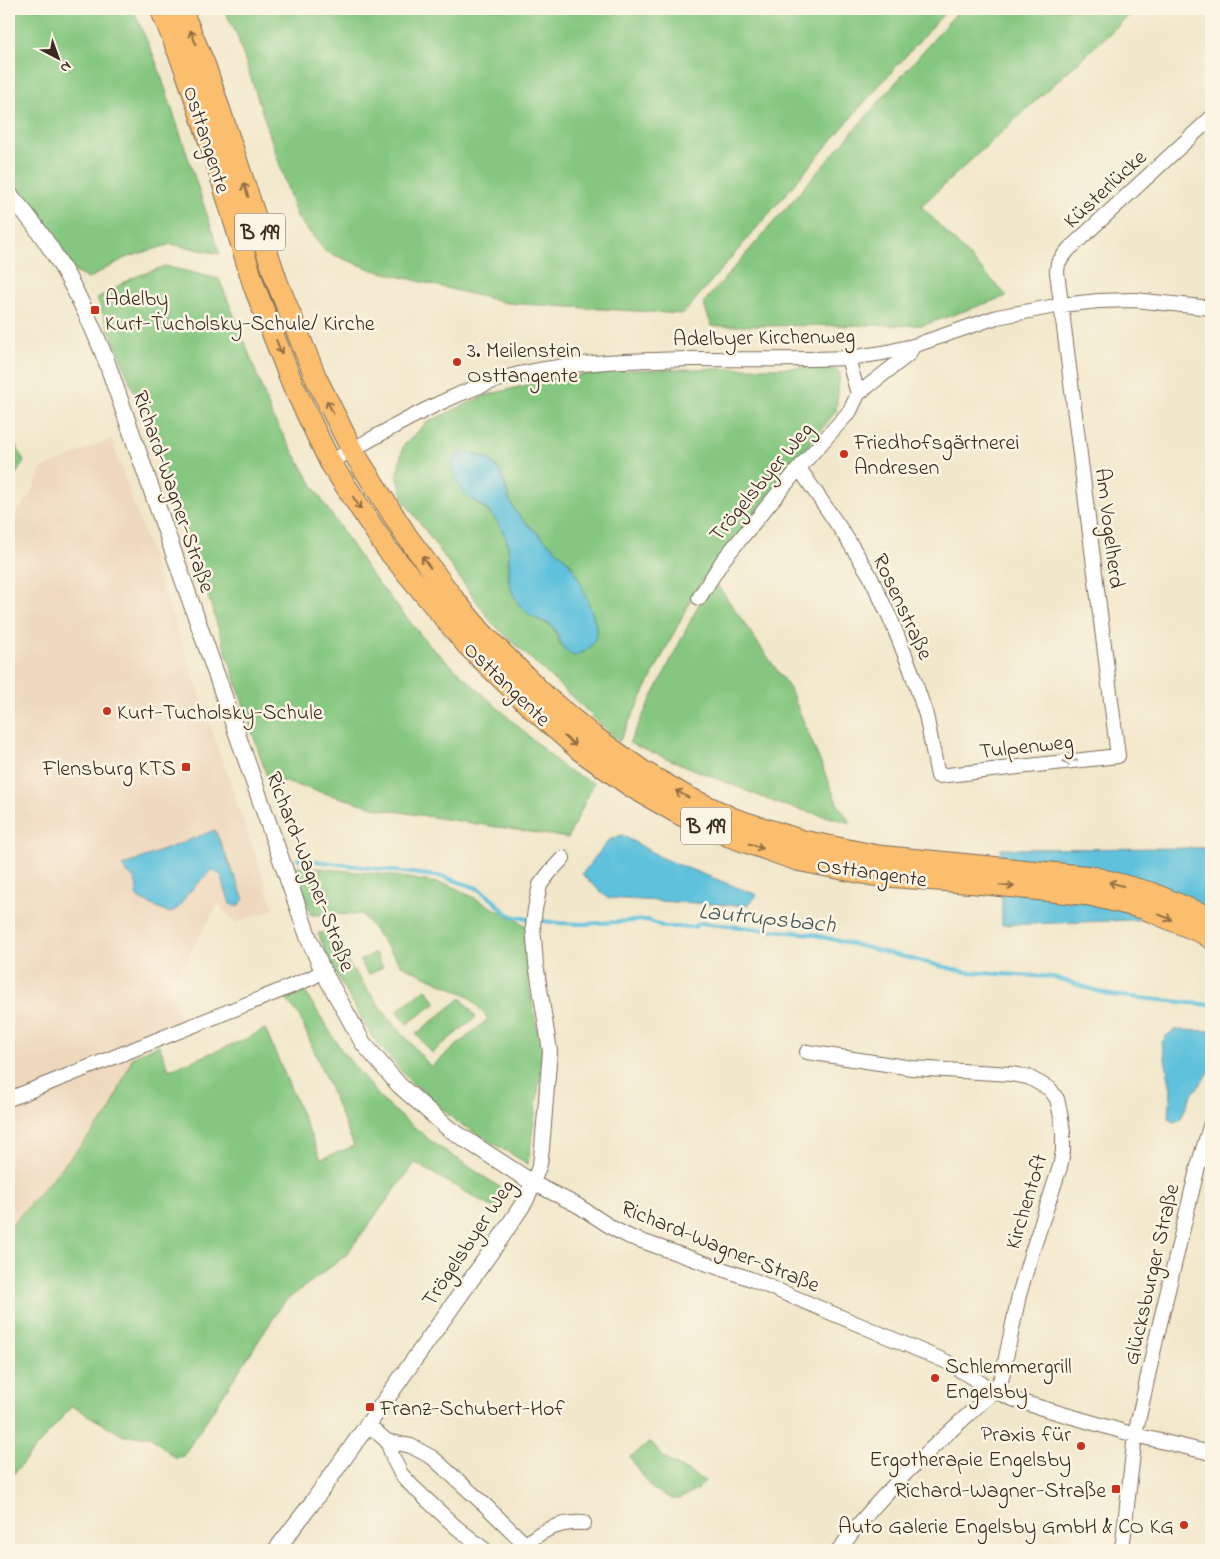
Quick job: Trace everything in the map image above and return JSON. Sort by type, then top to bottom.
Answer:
[{"type":"main road","name":"Osttangente","points":[[161,9],[186,71],[218,167],[254,286],[293,385],[330,462],[387,549],[467,644],[540,715],[582,751],[632,787],[681,815],[729,836],[797,860],[872,875],[959,873],[1092,877],[1151,892],[1211,918]]},
{"type":"main road","name":"Osttangente","points":[[182,9],[205,66],[277,282],[316,378],[352,450],[406,535],[455,601],[481,632],[546,696],[593,736],[644,772],[687,797],[734,819],[803,841],[959,873],[1090,895],[1143,908],[1211,938]]},
{"type":"street","name":"Küsterlücke","points":[[1061,305],[1057,272],[1058,263],[1068,250],[1211,118]]},
{"type":"street","name":"Richard-Wagner-Straße","points":[[9,194],[20,206],[63,268],[91,323],[106,360],[309,939],[322,971],[363,1043],[399,1085],[448,1128],[533,1183],[577,1205],[614,1229],[751,1279],[945,1361],[994,1391],[1018,1401],[1135,1435],[1211,1453]]},
{"type":"street","name":"Adelbyer Kirchenweg","points":[[330,462],[443,401],[518,374],[558,367],[612,361],[848,358],[913,346],[997,317],[1099,300],[1135,300],[1211,308]]},
{"type":"street","name":"Am Vogelherd","points":[[1061,305],[1118,756]]},
{"type":"street","name":"Trögelsbyer Weg","points":[[699,598],[723,560],[799,468],[850,411],[858,394],[909,354],[913,346]]},
{"type":"street","points":[[848,358],[858,394]]},
{"type":"street","name":"Rosenstraße","points":[[799,468],[869,574],[891,620],[926,714],[938,776]]},
{"type":"street","name":"Tulpenweg","points":[[938,776],[1118,756]]},
{"type":"street","name":"Trögelsbyer Weg","points":[[276,1550],[312,1503],[500,1239],[525,1201],[533,1183],[540,1164],[550,1051],[536,964],[535,909],[540,885],[563,858]]},
{"type":"street","points":[[9,1099],[272,994],[311,978],[322,971]]},
{"type":"street","name":"Kirchentoft","points":[[807,1052],[912,1068],[1011,1074],[1028,1077],[1050,1089],[1057,1099],[1063,1132],[1063,1152],[1060,1167],[1019,1295],[1002,1377],[994,1391]]},
{"type":"street","name":"Glücksburger Straße","points":[[1122,1550],[1135,1435],[1198,1166],[1211,1123]]},
{"type":"street","points":[[840,1550],[878,1500],[994,1391]]},
{"type":"street","points":[[367,1424],[386,1441],[394,1460],[411,1485],[456,1527],[485,1550]]},
{"type":"street","points":[[386,1441],[411,1446],[433,1458],[486,1506],[524,1548],[543,1531],[566,1523],[584,1522]]},
{"type":"shaded area","name":"Kurt-Tucholsky-Schule","points":[[111,439],[274,909],[236,923],[218,904],[169,989],[182,1024],[140,1040],[109,1113],[9,1228],[9,520],[31,495],[41,469]]},
{"type":"green space","points":[[9,9],[133,9],[157,64],[220,254],[171,244],[125,258],[88,279],[75,272],[9,178]]},
{"type":"green space","points":[[224,9],[948,9],[862,105],[683,314],[507,303],[373,270],[326,252],[297,217],[236,33]]},
{"type":"green space","points":[[960,9],[1136,9],[921,206],[1007,296],[924,325],[712,326],[703,303]]},
{"type":"green space","points":[[165,266],[219,279],[273,418],[320,497],[370,573],[429,645],[566,770],[594,783],[568,838],[381,809],[267,777],[189,538],[97,298],[132,278]]},
{"type":"green space","points":[[828,367],[840,372],[836,411],[708,572],[693,595],[619,742],[492,623],[404,501],[397,475],[403,446],[426,423],[484,396],[553,378],[628,370]],"holes":[[[466,452],[480,455],[492,462],[501,472],[511,504],[520,517],[569,562],[578,576],[596,635],[592,645],[582,653],[560,644],[553,627],[533,617],[509,582],[509,555],[506,536],[497,521],[485,509],[468,497],[458,483],[453,471],[453,461]]]},
{"type":"green space","points":[[9,432],[24,462],[9,484]]},
{"type":"green space","points":[[714,580],[790,689],[838,805],[851,823],[779,804],[629,743],[701,600]]},
{"type":"green space","points":[[295,866],[389,875],[450,885],[529,927],[528,982],[543,1058],[528,1164],[457,1122],[410,1081],[372,1037],[333,969],[318,933],[327,933],[383,1011],[431,1067],[488,1019],[469,996],[401,965],[362,914],[311,915]]},
{"type":"green space","points":[[375,953],[383,967],[368,975],[360,960]]},
{"type":"green space","points":[[426,989],[436,1003],[407,1024],[397,1010]]},
{"type":"green space","points":[[304,990],[342,1051],[382,1100],[432,1142],[504,1190],[497,1210],[415,1163],[345,1256],[284,1302],[183,1456],[175,1458],[150,1436],[124,1436],[72,1406],[9,1479],[9,1228],[109,1113],[133,1056],[159,1045],[169,1070],[248,1038],[265,1029],[321,1159],[354,1146],[299,1015],[285,998]]},
{"type":"green space","points":[[461,998],[476,1017],[432,1053],[416,1034]]},
{"type":"green space","points":[[651,1442],[664,1458],[705,1481],[698,1489],[678,1499],[672,1499],[651,1488],[630,1457]]},
{"type":"water","points":[[466,452],[482,457],[499,470],[513,508],[521,518],[558,551],[569,563],[579,579],[593,615],[596,632],[591,646],[584,651],[574,656],[569,653],[563,647],[552,626],[530,615],[516,600],[510,582],[508,546],[503,532],[488,511],[466,495],[454,475],[453,460],[457,454]]},
{"type":"water","points":[[215,830],[244,899],[238,906],[230,904],[221,875],[212,870],[188,893],[178,908],[170,913],[139,899],[136,895],[135,880],[122,866]]},
{"type":"water","points":[[622,835],[664,859],[757,895],[747,906],[607,898],[582,874],[609,840]]},
{"type":"water","points":[[1211,848],[1211,917],[1002,925],[1001,849]]},
{"type":"water","points":[[1175,1030],[1211,1031],[1211,1070],[1191,1096],[1181,1118],[1178,1121],[1172,1122],[1169,1119],[1171,1089],[1162,1043],[1166,1036]]},
{"type":"waterway","name":"Lautrupsbach","points":[[298,859],[444,877],[477,888],[491,898],[506,913],[515,917],[558,923],[583,924],[648,920],[664,927],[694,927],[700,923],[811,934],[965,972],[1053,977],[1110,995],[1211,1005]]},
{"type":"place","name":"Adelby Kurt-Tucholsky-Schule/ Kirche","points":[[95,310]]},
{"type":"place","name":"3. Meilenstein Osttangente","points":[[457,362]]},
{"type":"place","name":"Friedhofsgärtnerei Andresen","points":[[844,454]]},
{"type":"place","name":"Kurt-Tucholsky-Schule","points":[[107,711]]},
{"type":"place","name":"Flensburg KTS","points":[[186,767]]},
{"type":"place","name":"Schlemmergrill Engelsby","points":[[935,1378]]},
{"type":"place","name":"Franz-Schubert-Hof","points":[[370,1407]]},
{"type":"place","name":"Praxis für Ergotherapie Engelsby","points":[[1081,1446]]},
{"type":"place","name":"Richard-Wagner-Straße","points":[[1116,1489]]},
{"type":"place","name":"Auto Galerie Engelsby GmbH & CO KG","points":[[1184,1525]]}]
